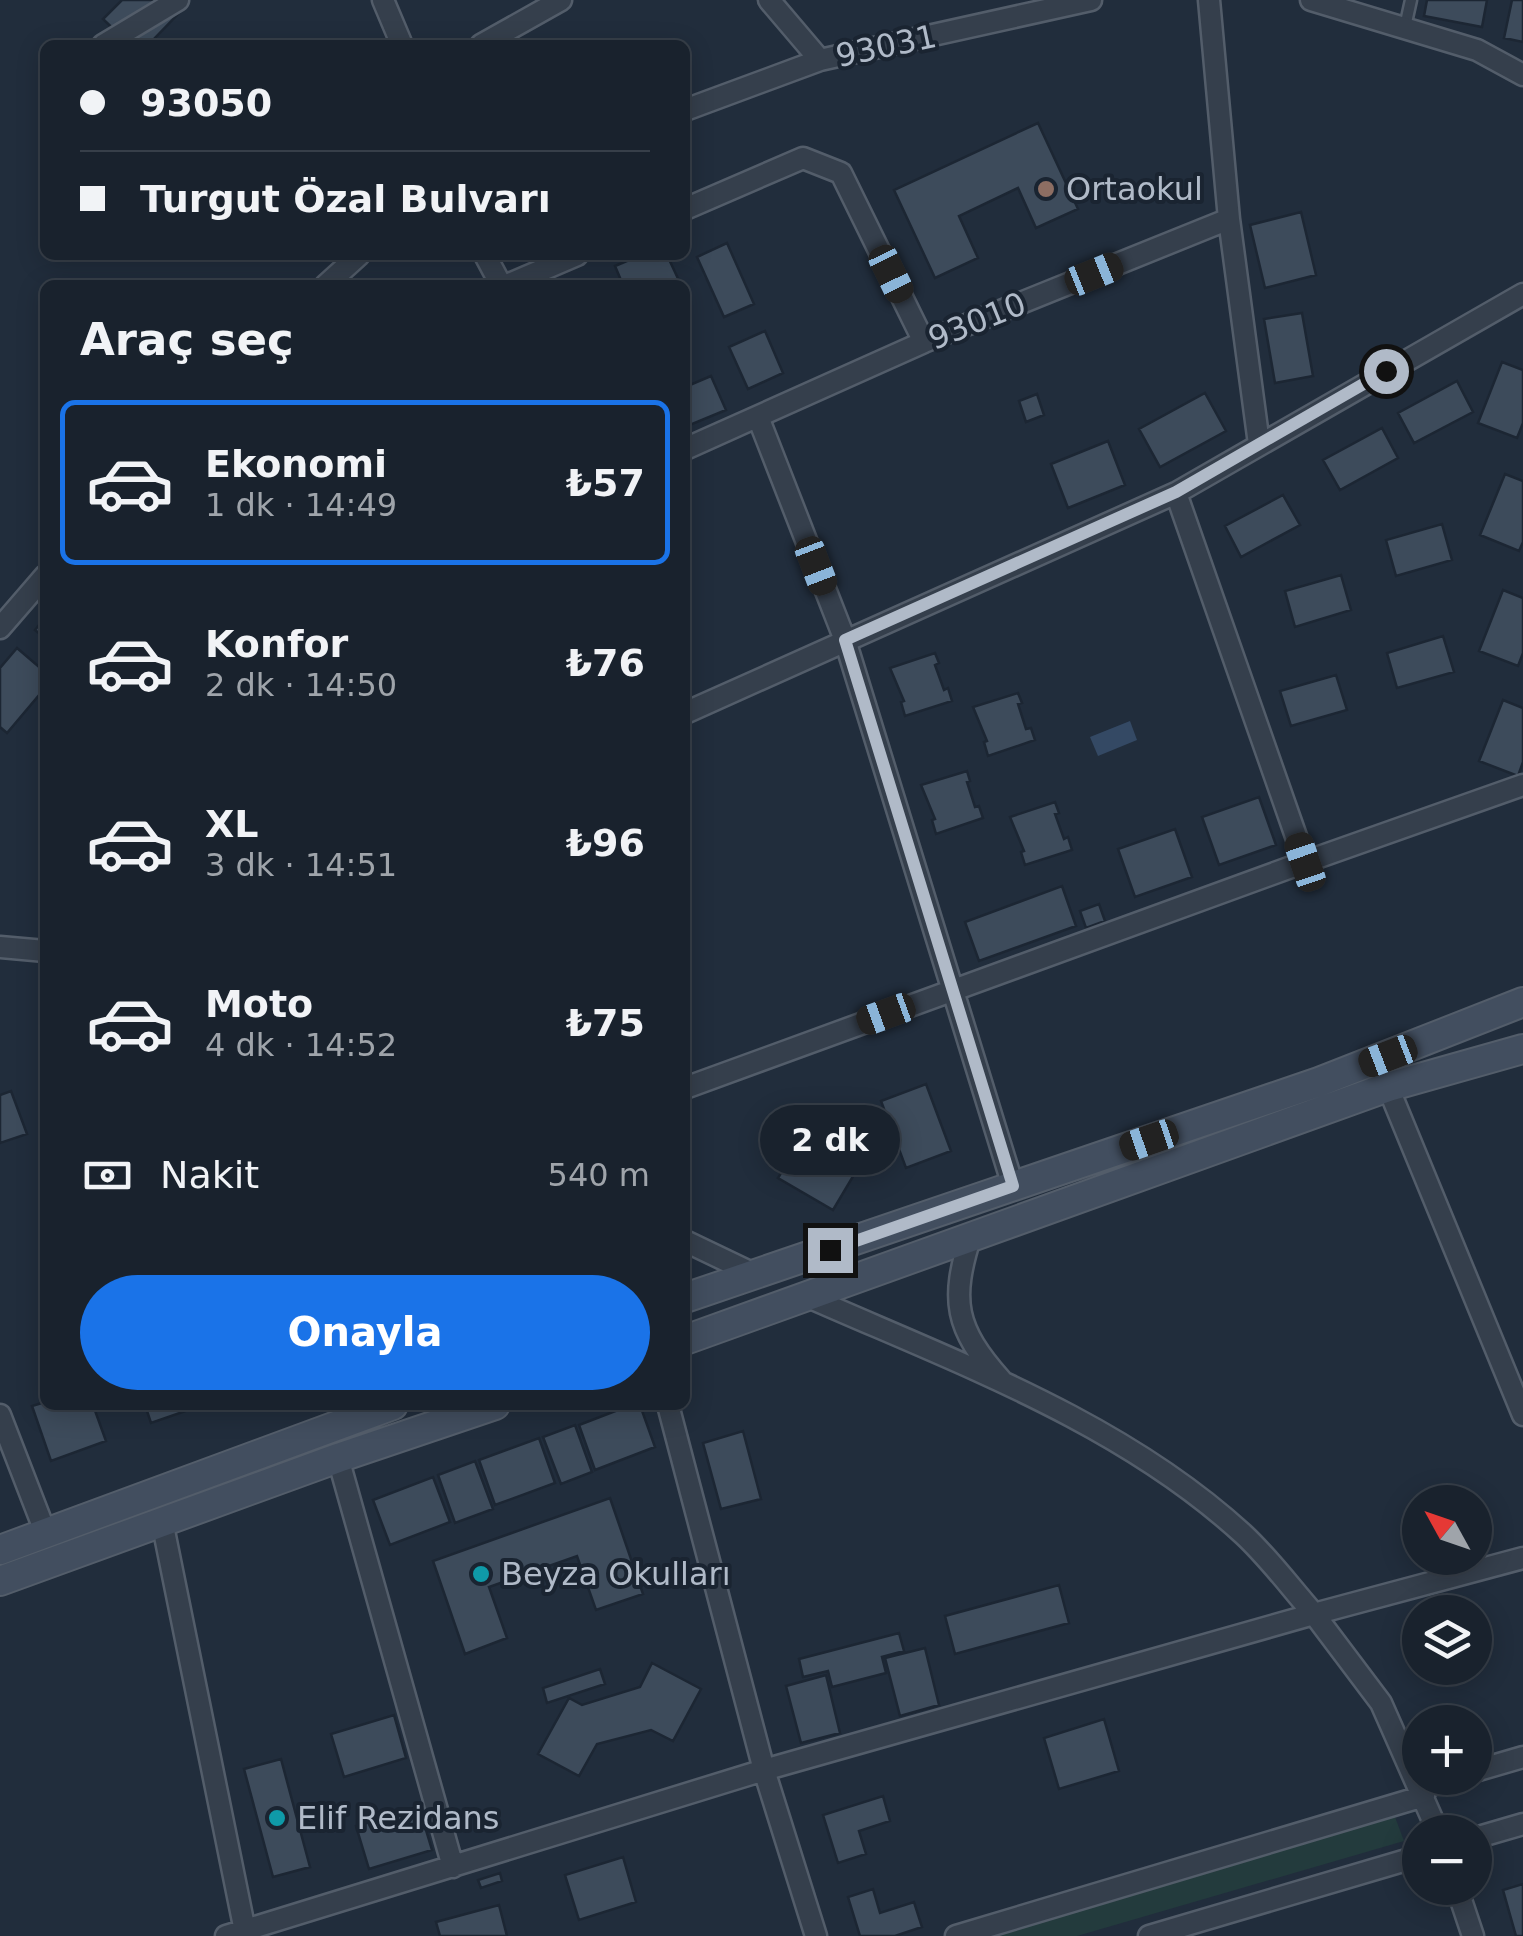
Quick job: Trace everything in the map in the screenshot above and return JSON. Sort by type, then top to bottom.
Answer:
[{"type":"main road","points":[[690,1296],[1319,1082],[1523,1002]]},
{"type":"main road","points":[[690,1338],[1388,1087],[1523,1048]]},
{"type":"main road","points":[[0,1550],[380,1410]]},
{"type":"main road","points":[[0,1581],[481,1410]]},
{"type":"street","points":[[111,40],[178,0]]},
{"type":"street","points":[[383,0],[400,40]]},
{"type":"street","points":[[490,40],[560,0]]},
{"type":"street","points":[[769,0],[820,60]]},
{"type":"street","name":"93031","points":[[690,108],[820,60],[1091,0]]},
{"type":"street","points":[[1209,0],[1229,219],[1259,444]]},
{"type":"street","points":[[1311,0],[1477,50],[1523,76]]},
{"type":"street","points":[[690,207],[803,158],[840,172],[924,342]]},
{"type":"street","name":"93010","points":[[690,446],[924,342],[1229,219]]},
{"type":"street","points":[[332,280],[354,260]]},
{"type":"street","points":[[516,280],[565,260]]},
{"type":"street","points":[[690,712],[1176,492],[1523,294]]},
{"type":"street","points":[[758,417],[845,640],[1013,1186]]},
{"type":"street","points":[[1176,492],[1305,862]]},
{"type":"street","points":[[0,628],[40,582]]},
{"type":"street","points":[[690,1086],[1523,785]]},
{"type":"street","points":[[0,946],[40,950]]},
{"type":"street","points":[[1388,1087],[1523,1415]]},
{"type":"street","points":[[971,1235],[957,1278],[961,1314],[975,1350],[1006,1385]]},
{"type":"street","points":[[690,1243],[756,1275]]},
{"type":"street","points":[[804,1295],[1006,1385],[1138,1453],[1244,1534],[1314,1614],[1381,1703],[1402,1749]]},
{"type":"street","points":[[669,1410],[764,1770],[816,1936]]},
{"type":"street","points":[[0,1415],[46,1534]]},
{"type":"street","points":[[338,1458],[453,1867]]},
{"type":"street","points":[[162,1522],[239,1935],[764,1770],[1523,1558]]},
{"type":"street","points":[[1492,1766],[1523,1757]]},
{"type":"street","points":[[956,1936],[1412,1795]]},
{"type":"street","points":[[1492,1833],[1523,1824]]},
{"type":"street","points":[[1150,1936],[1402,1861]]},
{"type":"street","points":[[1463,1905],[1473,1936]]},
{"type":"lane","points":[[1405,28],[1411,0]]},
{"type":"green space","points":[[1395,1817],[1402,1836],[1402,1842],[1077,1936],[986,1936]]},
{"type":"water","points":[[1130,721],[1137,740],[1098,756],[1090,737]]},
{"type":"building","points":[[122,0],[168,0],[180,12],[153,40],[125,40],[103,19]]},
{"type":"building","points":[[1427,0],[1487,0],[1482,27],[1424,16]]},
{"type":"building","points":[[1512,0],[1523,0],[1523,42],[1504,38]]},
{"type":"building","points":[[1038,123],[1078,209],[1036,228],[1018,188],[959,216],[978,258],[935,278],[894,190]]},
{"type":"building","points":[[1301,212],[1316,275],[1265,288],[1250,225]]},
{"type":"building","points":[[727,243],[754,304],[724,317],[697,257]]},
{"type":"building","points":[[629,260],[669,260],[679,280],[621,280],[615,266]]},
{"type":"building","points":[[1302,313],[1313,376],[1275,383],[1264,319]]},
{"type":"building","points":[[765,331],[783,373],[748,389],[729,347]]},
{"type":"building","points":[[1502,362],[1523,370],[1523,423],[1517,438],[1478,423]]},
{"type":"building","points":[[711,376],[726,410],[690,425],[690,385]]},
{"type":"building","points":[[1457,381],[1473,412],[1414,443],[1398,413]]},
{"type":"building","points":[[1205,393],[1226,431],[1160,467],[1139,429]]},
{"type":"building","points":[[1037,394],[1044,415],[1026,422],[1019,401]]},
{"type":"building","points":[[1382,428],[1398,458],[1340,490],[1323,460]]},
{"type":"building","points":[[1108,441],[1125,485],[1068,508],[1051,464]]},
{"type":"building","points":[[1505,474],[1523,481],[1523,542],[1519,551],[1480,535]]},
{"type":"building","points":[[1283,495],[1300,525],[1241,557],[1225,526]]},
{"type":"building","points":[[1442,524],[1452,560],[1396,576],[1386,540]]},
{"type":"building","points":[[1341,575],[1351,610],[1295,627],[1285,591]]},
{"type":"building","points":[[1503,590],[1523,598],[1523,653],[1518,666],[1479,651]]},
{"type":"building","points":[[1443,636],[1454,672],[1397,688],[1387,653]]},
{"type":"building","points":[[17,648],[40,668],[40,694],[7,733],[0,727],[0,668]]},
{"type":"building","points":[[935,653],[939,663],[935,665],[952,701],[905,716],[901,702],[904,701],[890,668]]},
{"type":"building","points":[[1336,675],[1347,710],[1291,726],[1280,691]]},
{"type":"building","points":[[1018,693],[1026,729],[1031,728],[1035,740],[988,756],[984,742],[987,741],[973,707]]},
{"type":"building","points":[[1503,700],[1523,708],[1523,762],[1518,776],[1479,761]]},
{"type":"building","points":[[967,771],[975,807],[979,806],[983,818],[936,834],[932,820],[935,819],[921,785]]},
{"type":"building","points":[[1259,797],[1276,845],[1219,865],[1202,817]]},
{"type":"building","points":[[1055,802],[1059,813],[1055,814],[1072,850],[1025,865],[1021,852],[1024,851],[1010,817]]},
{"type":"building","points":[[1175,829],[1192,877],[1135,897],[1118,849]]},
{"type":"building","points":[[1062,886],[1076,926],[979,961],[965,922]]},
{"type":"building","points":[[1099,904],[1105,921],[1086,928],[1080,911]]},
{"type":"building","points":[[926,1084],[951,1151],[906,1168],[881,1101]]},
{"type":"building","points":[[11,1091],[27,1134],[0,1143],[0,1095]]},
{"type":"building","points":[[807,1130],[861,1163],[833,1210],[778,1178]]},
{"type":"building","points":[[40,1404],[40,1410],[95,1410],[106,1441],[51,1461],[32,1406]]},
{"type":"building","points":[[147,1410],[189,1410],[151,1423]]},
{"type":"building","points":[[618,1410],[642,1410],[655,1447],[595,1470],[579,1425]]},
{"type":"building","points":[[575,1425],[592,1472],[561,1484],[543,1437]]},
{"type":"building","points":[[743,1431],[761,1499],[721,1509],[703,1443]]},
{"type":"building","points":[[539,1438],[555,1483],[495,1505],[479,1460]]},
{"type":"building","points":[[475,1461],[493,1509],[455,1523],[438,1475]]},
{"type":"building","points":[[433,1477],[450,1522],[390,1545],[373,1500]]},
{"type":"building","name":"Beyza Okulları","points":[[610,1498],[643,1594],[596,1610],[577,1556],[489,1587],[507,1638],[465,1654],[433,1561]]},
{"type":"building","points":[[1059,1585],[1069,1623],[955,1654],[945,1616]]},
{"type":"building","points":[[899,1633],[904,1651],[882,1657],[886,1673],[832,1687],[828,1671],[803,1677],[799,1659]]},
{"type":"building","points":[[925,1648],[939,1705],[900,1716],[885,1658]]},
{"type":"building","points":[[652,1663],[701,1689],[673,1741],[651,1730],[597,1744],[579,1776],[538,1754],[569,1698],[582,1705],[640,1687]]},
{"type":"building","points":[[600,1669],[605,1684],[547,1703],[543,1688]]},
{"type":"building","points":[[826,1675],[840,1733],[801,1743],[786,1686]]},
{"type":"building","points":[[394,1715],[406,1758],[344,1777],[331,1734]]},
{"type":"building","points":[[1104,1719],[1119,1771],[1059,1789],[1044,1738]]},
{"type":"building","name":"Elif Rezidans","points":[[281,1759],[310,1867],[273,1877],[244,1769]]},
{"type":"building","points":[[883,1796],[890,1821],[859,1831],[866,1854],[838,1863],[823,1815]]},
{"type":"building","points":[[419,1807],[432,1850],[369,1869],[356,1826]]},
{"type":"building","points":[[623,1857],[636,1902],[579,1920],[565,1875]]},
{"type":"building","points":[[500,1873],[502,1881],[481,1888],[478,1880]]},
{"type":"building","points":[[1523,1884],[1523,1936],[1516,1936],[1503,1890]]},
{"type":"building","points":[[873,1889],[880,1913],[914,1902],[922,1927],[895,1936],[860,1936],[848,1897]]},
{"type":"building","points":[[499,1905],[507,1936],[440,1936],[436,1922]]},
{"type":"place","name":"Ortaokul","points":[[1046,189]]},
{"type":"place","name":"Beyza Okulları","points":[[481,1574]]},
{"type":"place","name":"Elif Rezidans","points":[[277,1818]]},
{"type":"route","points":[[830,1250],[1013,1186],[845,640],[1176,492],[1386,371]]}]
